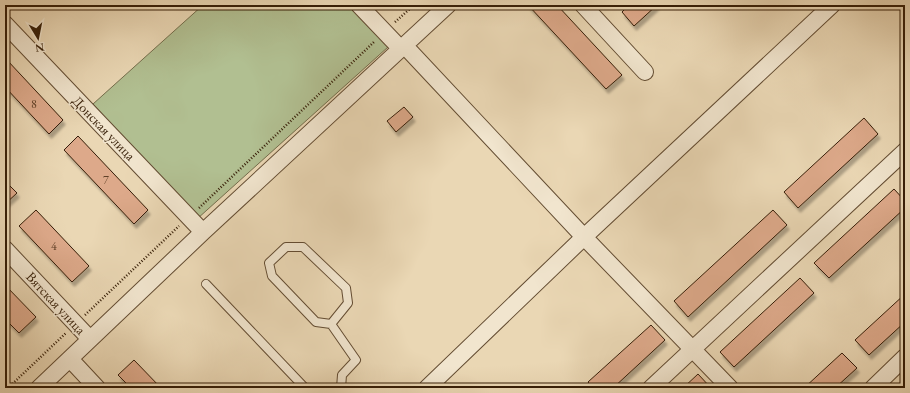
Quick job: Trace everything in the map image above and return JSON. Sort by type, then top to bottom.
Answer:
[{"type":"street","points":[[359,5],[385,32],[403,47],[730,388]]},
{"type":"street","points":[[39,388],[203,232],[448,5]]},
{"type":"street","points":[[427,388],[584,237],[832,5]]},
{"type":"street","points":[[592,8],[645,72]]},
{"type":"street","name":"Донская улица","points":[[5,24],[203,232]]},
{"type":"street","points":[[651,388],[905,151]]},
{"type":"street","name":"Вятская улица","points":[[5,249],[90,339]]},
{"type":"street","points":[[873,388],[905,358]]},
{"type":"street","points":[[70,359],[97,388]]},
{"type":"lane","points":[[331,324],[348,303],[346,288],[303,247],[286,247],[269,263],[272,276],[316,322],[331,324],[356,360],[342,375],[340,388]]},
{"type":"lane","points":[[206,284],[305,388]]},
{"type":"path","points":[[8,388],[414,5]]},
{"type":"green space","points":[[203,5],[350,5],[388,47],[197,219],[93,104]]},
{"type":"building","points":[[528,5],[557,5],[622,75],[606,89]]},
{"type":"building","points":[[629,5],[657,5],[634,26],[622,12]]},
{"type":"building","points":[[7,60],[63,120],[49,134],[5,87],[5,62]]},
{"type":"building","points":[[404,107],[413,117],[396,132],[387,121]]},
{"type":"building","points":[[864,118],[878,134],[798,208],[784,192]]},
{"type":"building","points":[[78,136],[148,210],[134,224],[64,150]]},
{"type":"building","points":[[5,181],[17,193],[5,204]]},
{"type":"building","points":[[894,189],[905,201],[905,208],[829,278],[814,263]]},
{"type":"building","points":[[36,210],[89,266],[72,282],[19,226]]},
{"type":"building","points":[[773,210],[787,225],[688,317],[674,301]]},
{"type":"building","points":[[800,278],[814,293],[734,367],[720,352]]},
{"type":"building","points":[[5,285],[36,317],[19,333],[5,319]]},
{"type":"building","points":[[905,294],[905,322],[869,355],[855,340]]},
{"type":"building","points":[[651,325],[665,340],[613,388],[593,388],[588,382]]},
{"type":"building","points":[[842,353],[857,368],[835,388],[804,388]]},
{"type":"building","points":[[134,360],[161,388],[131,388],[118,375]]},
{"type":"building","points":[[698,374],[711,388],[683,388]]}]
